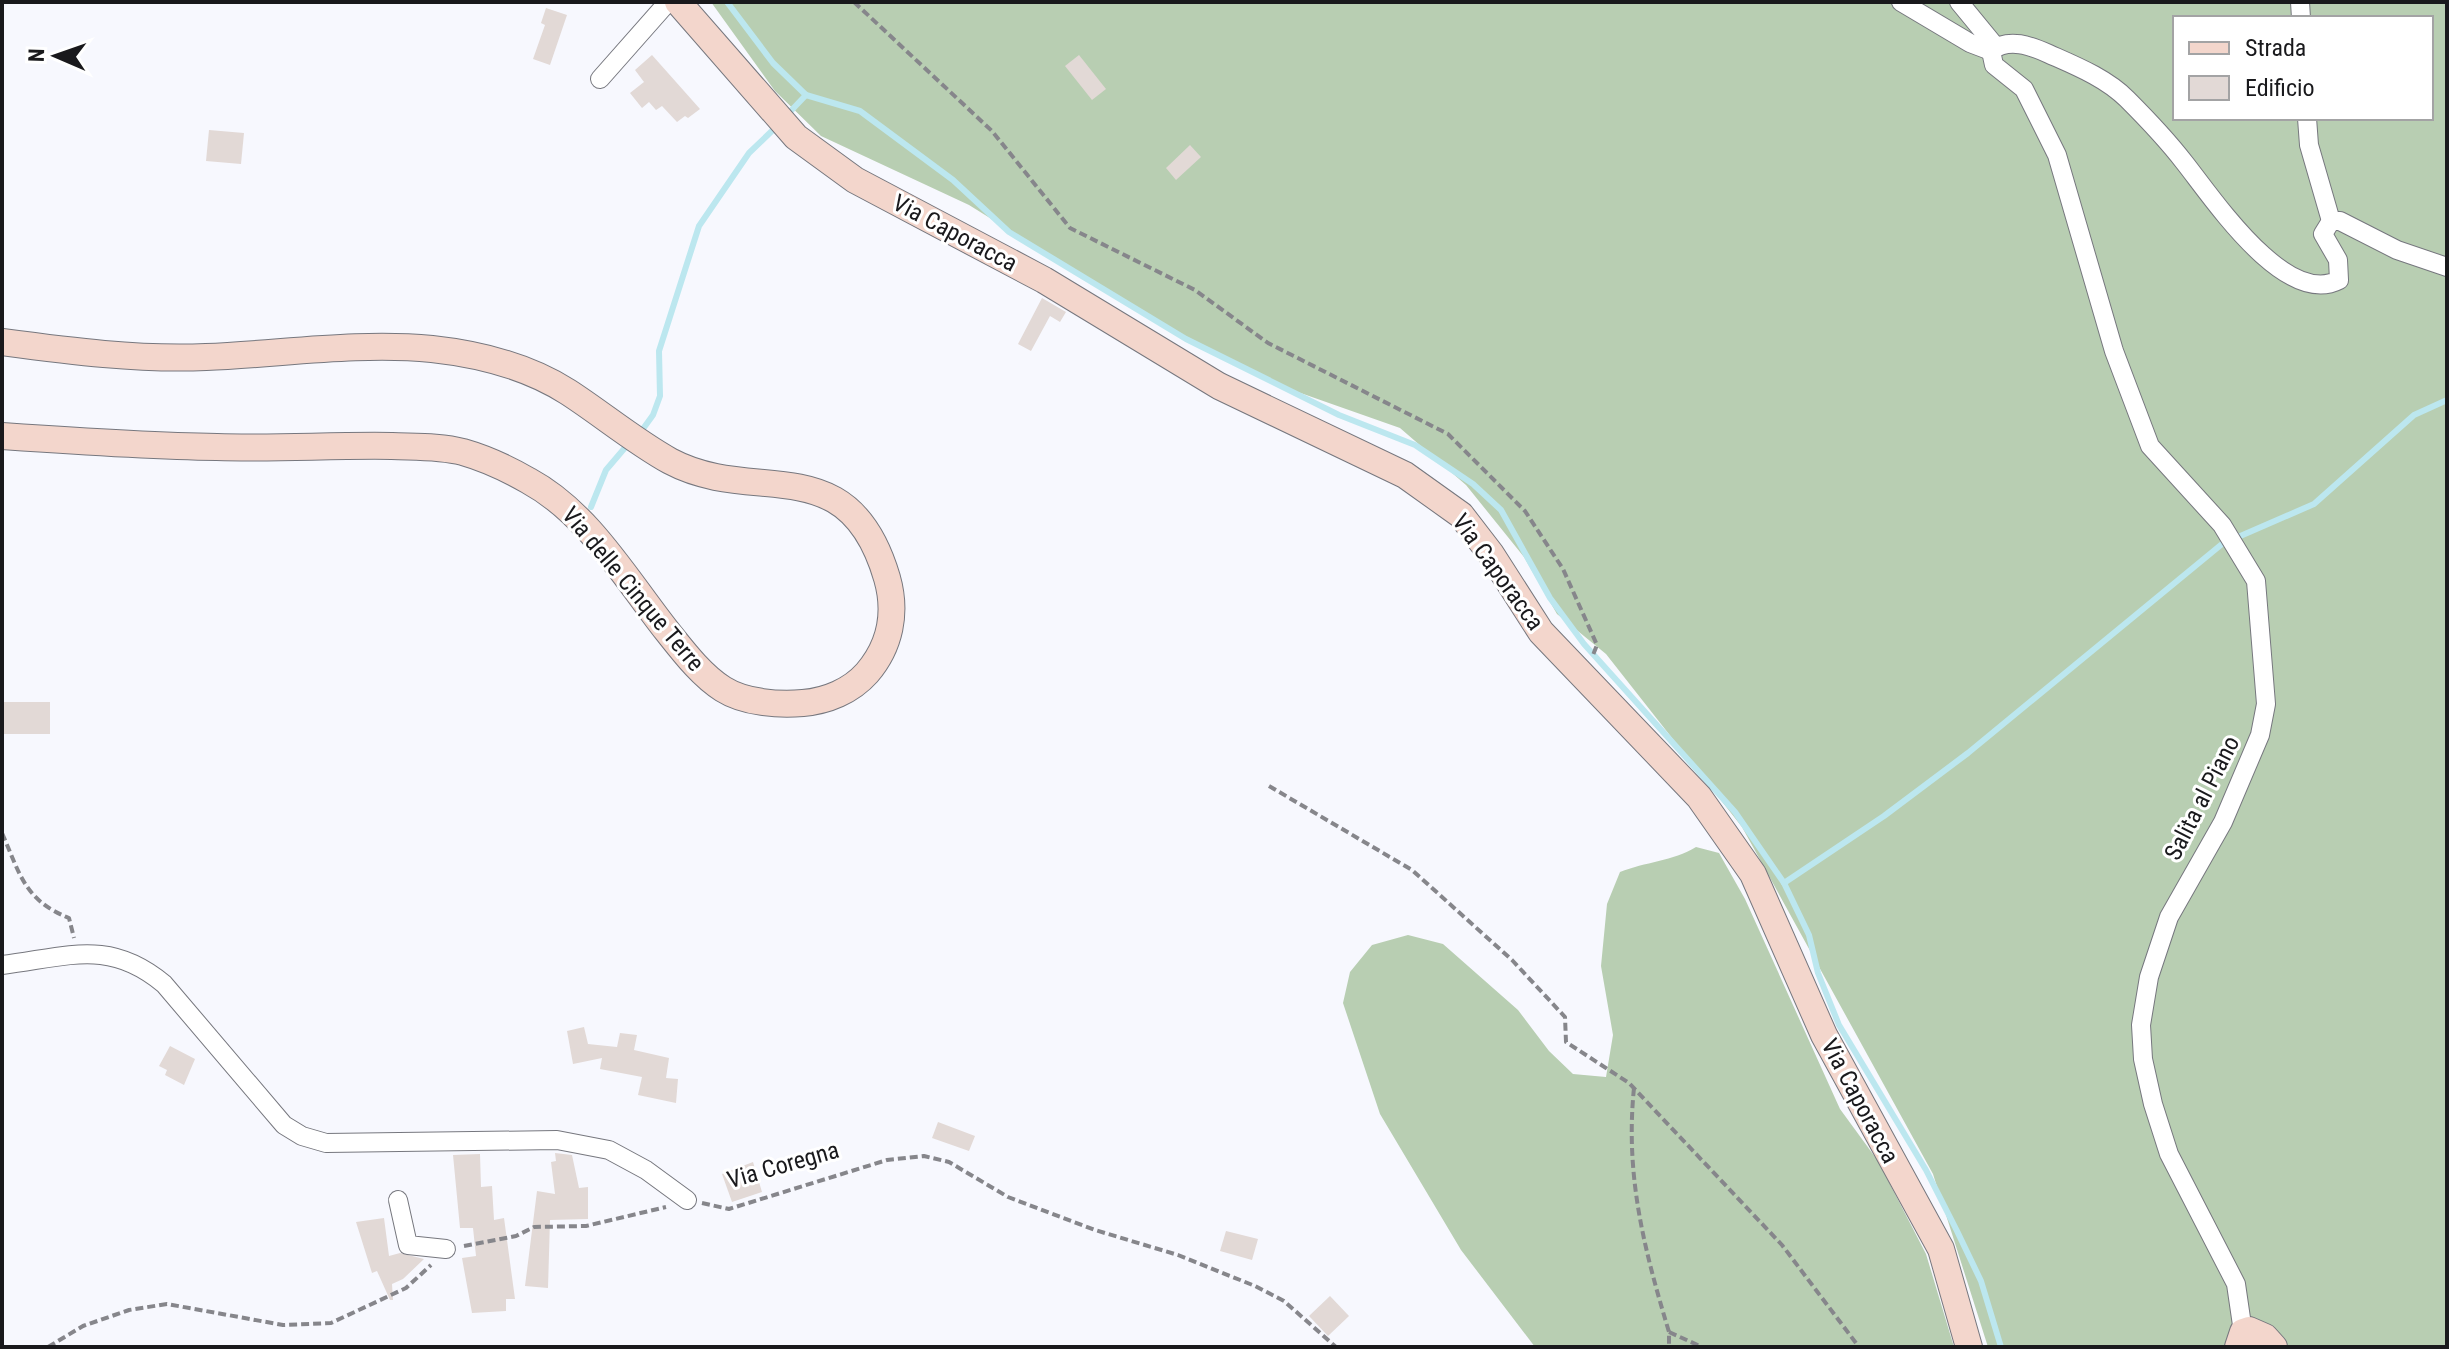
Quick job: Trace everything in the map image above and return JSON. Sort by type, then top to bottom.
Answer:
[{"type":"main road","name":"Via Caporacca","points":[[678,2],[796,137],[855,180],[1044,280],[1219,386],[1405,475],[1461,515],[1491,554],[1541,632],[1699,797],[1753,874],[1824,1035],[1941,1249],[1969,1347]]},
{"type":"main road","name":"Via delle Cinque Terre","points":[[2,342],[172,358],[370,348],[431,349],[513,366],[563,389],[671,461],[694,471],[788,485],[823,495],[843,506],[855,515],[882,563],[892,606],[890,629],[884,651],[861,680],[847,690],[815,702],[753,700],[726,692],[702,672],[607,551],[553,497],[528,480],[464,452],[372,446],[190,447],[2,436]]},
{"type":"main road","points":[[2241,1340],[2255,1330],[2274,1347]]},
{"type":"street","points":[[600,79],[668,2]]},
{"type":"street","points":[[1901,2],[1970,43],[1994,49],[2014,43],[2033,46],[2095,75],[2125,97],[2182,159],[2235,228],[2258,252],[2310,283],[2331,284],[2339,280],[2338,260],[2323,234],[2325,225],[2331,221],[2340,221],[2397,250],[2447,267]]},
{"type":"street","name":"Salita al Piano","points":[[1959,2],[1994,49],[1994,65],[2024,89],[2057,155],[2114,351],[2150,446],[2222,525],[2256,581],[2266,704],[2260,735],[2223,822],[2169,917],[2149,977],[2141,1025],[2147,1074],[2169,1154],[2236,1284],[2241,1340]]},
{"type":"street","points":[[2307,120],[2309,145],[2331,221]]},
{"type":"street","points":[[2,965],[114,955],[144,968],[164,984],[264,1104],[284,1125],[302,1136],[326,1143],[557,1140],[609,1150],[646,1170],[687,1200]]},
{"type":"street","points":[[398,1200],[408,1245],[446,1249]]},
{"type":"path","points":[[854,2],[992,131],[1070,228],[1195,290],[1268,343],[1334,373],[1448,434],[1525,511],[1563,569],[1597,645],[1584,676]]},
{"type":"path","points":[[1269,786],[1412,870],[1512,960],[1565,1017],[1566,1042],[1634,1088],[1782,1245],[1859,1347]]},
{"type":"path","points":[[2,833],[30,896],[47,909],[69,918],[75,943],[65,957]]},
{"type":"path","points":[[1634,1088],[1629,1135],[1640,1235],[1669,1332],[1669,1347]]},
{"type":"path","name":"Via Coregna","points":[[687,1200],[729,1209],[887,1160],[924,1156],[949,1162],[1008,1197],[1095,1230],[1178,1255],[1255,1286],[1284,1301],[1336,1347]]},
{"type":"path","points":[[48,1347],[83,1326],[129,1310],[167,1304],[283,1325],[331,1323],[406,1288],[446,1249],[516,1236],[534,1227],[586,1226],[687,1200]]},
{"type":"path","points":[[1669,1332],[1702,1347]]},
{"type":"green space","points":[[711,2],[2447,2],[2447,1347],[1988,1347],[1933,1174],[1742,827],[1606,654],[1557,614],[1524,557],[1466,485],[1400,428],[1292,390],[1166,328],[969,205],[821,136],[775,91]]},
{"type":"green space","points":[[1696,847],[1719,853],[1745,899],[1840,1109],[1878,1161],[1926,1254],[1954,1347],[1535,1347],[1461,1250],[1380,1114],[1343,1003],[1350,972],[1372,945],[1408,935],[1443,944],[1518,1010],[1549,1051],[1573,1074],[1606,1077],[1613,1035],[1601,966],[1607,904],[1620,872]]},
{"type":"building","points":[[546,8],[567,15],[550,65],[533,59],[545,25],[541,23]]},
{"type":"building","points":[[652,55],[700,109],[688,118],[685,116],[677,122],[662,106],[656,110],[649,102],[642,108],[630,93],[644,82],[635,70]]},
{"type":"building","points":[[1079,55],[1106,89],[1092,100],[1065,66]]},
{"type":"building","points":[[209,130],[244,133],[241,164],[206,161]]},
{"type":"building","points":[[1190,145],[1201,157],[1176,180],[1166,168]]},
{"type":"building","points":[[1042,298],[1066,312],[1060,322],[1050,316],[1031,351],[1018,344]]},
{"type":"building","points":[[4,702],[50,702],[50,734],[4,734]]},
{"type":"building","points":[[584,1027],[588,1044],[617,1047],[620,1033],[637,1035],[634,1050],[669,1058],[666,1078],[678,1079],[676,1103],[638,1095],[642,1077],[600,1069],[602,1058],[573,1064],[567,1031]]},
{"type":"building","points":[[170,1046],[195,1059],[184,1085],[165,1075],[167,1070],[159,1066]]},
{"type":"building","points":[[938,1122],[975,1136],[969,1151],[932,1138]]},
{"type":"building","points":[[555,1153],[572,1155],[579,1188],[588,1187],[588,1219],[550,1220],[548,1288],[525,1286],[537,1191],[555,1194],[551,1162],[556,1161]]},
{"type":"building","points":[[480,1154],[481,1187],[492,1186],[494,1220],[504,1218],[515,1299],[506,1299],[506,1311],[472,1313],[462,1258],[476,1256],[473,1228],[460,1228],[453,1155]]},
{"type":"building","points":[[753,1162],[762,1192],[732,1202],[722,1174]]},
{"type":"building","points":[[384,1218],[389,1256],[400,1253],[424,1259],[403,1279],[392,1284],[393,1300],[390,1300],[377,1271],[372,1273],[356,1222]]},
{"type":"building","points":[[1226,1231],[1258,1239],[1252,1260],[1220,1251]]},
{"type":"building","points":[[1330,1296],[1349,1316],[1328,1336],[1309,1316]]},
{"type":"waterway","points":[[727,2],[773,63],[806,95],[860,111],[953,180],[1009,232],[1186,339],[1339,415],[1415,445],[1473,484],[1501,510],[1550,598],[1584,644],[1735,812],[1784,883],[1809,935],[1818,973],[1839,1025],[1926,1170],[1957,1231],[1981,1281],[2001,1347]]},
{"type":"waterway","points":[[786,116],[806,95]]},
{"type":"waterway","points":[[640,433],[653,415],[660,396],[659,351],[699,226],[749,153],[776,127]]},
{"type":"waterway","points":[[1784,883],[1884,816],[1968,753],[2222,544],[2314,504],[2414,415],[2447,400]]},
{"type":"waterway","points":[[591,507],[606,470],[629,443]]}]
